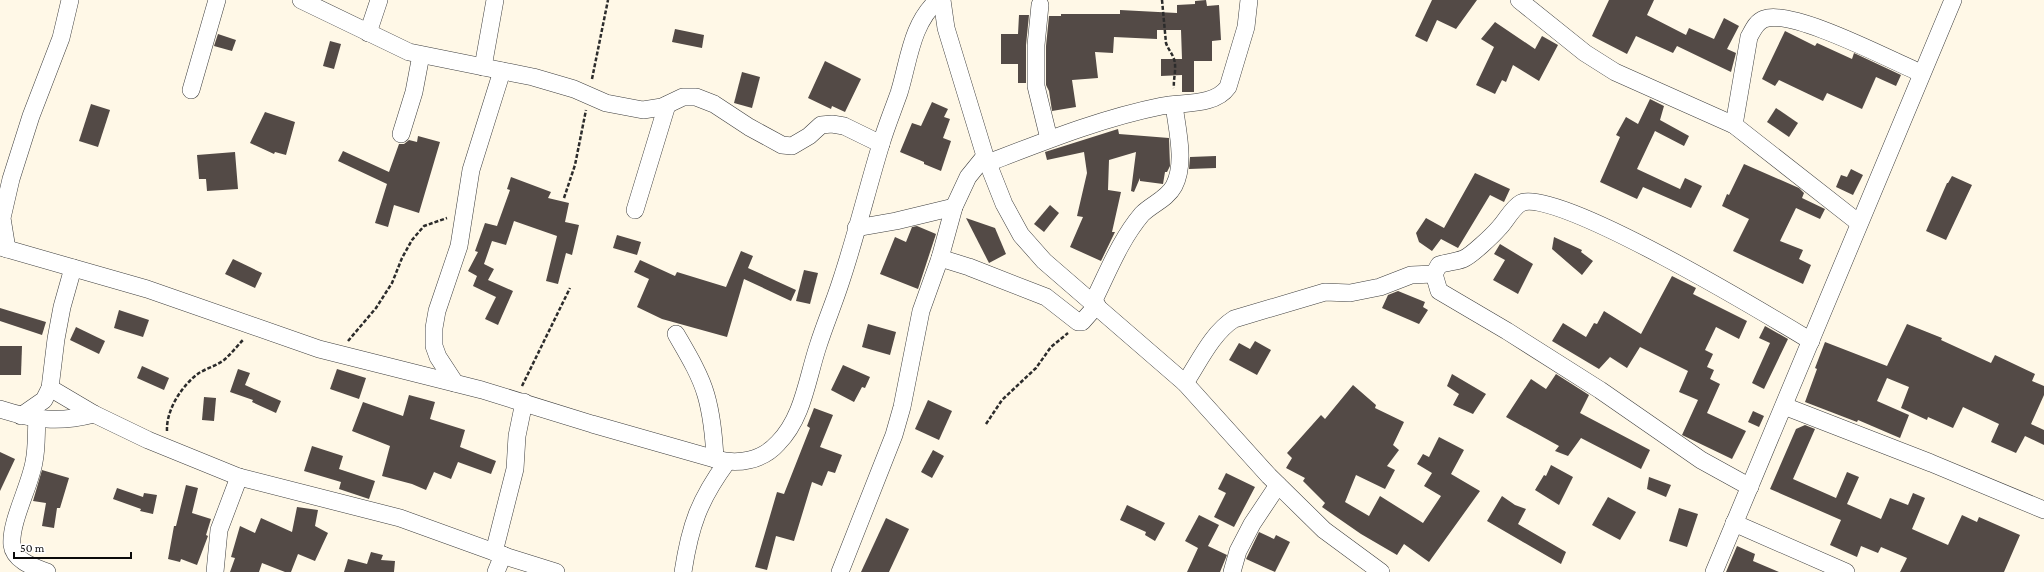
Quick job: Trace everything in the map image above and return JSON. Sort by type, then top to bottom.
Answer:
[{"type":"street","points":[[70,0],[61,38],[31,116],[9,185],[2,218],[3,248],[176,299],[254,328],[339,354],[521,401],[592,424],[721,461],[750,461],[767,454],[789,430],[797,414],[818,348],[842,281],[881,144],[899,93],[910,48],[920,22],[928,8],[938,0]]},
{"type":"street","points":[[191,90],[217,0]]},
{"type":"street","points":[[301,0],[409,52],[502,71],[564,86],[606,103],[643,110],[667,105],[683,97],[696,97],[714,104],[749,127],[782,145],[792,146],[809,136],[820,125],[832,124],[844,126],[881,144]]},
{"type":"street","points":[[368,33],[379,0]]},
{"type":"street","points":[[483,67],[495,0]]},
{"type":"street","points":[[942,0],[946,28],[987,160],[1004,204],[1021,235],[1044,261],[1185,383],[1278,485],[1324,530],[1381,572]]},
{"type":"street","points":[[840,572],[894,435],[902,407],[921,311],[940,258],[954,207],[968,177],[987,160],[1049,139],[1095,124],[1163,105],[1213,98],[1223,93],[1228,87],[1246,27],[1249,0]]},
{"type":"street","points":[[1519,0],[1585,53],[1615,72],[1734,126],[1859,223]]},
{"type":"street","points":[[1714,572],[1921,73],[1953,0]]},
{"type":"street","points":[[1040,5],[1036,45],[1036,86],[1049,139]]},
{"type":"street","points":[[1734,126],[1749,37],[1755,26],[1765,18],[1782,18],[1815,27],[1921,73]]},
{"type":"street","points":[[401,134],[414,92],[422,55]]},
{"type":"street","points":[[455,383],[438,357],[434,346],[434,328],[437,311],[459,246],[471,170],[502,71]]},
{"type":"street","points":[[940,258],[969,267],[1046,297],[1078,322],[1082,322],[1095,304],[1122,242],[1143,214],[1158,200],[1165,198],[1174,186],[1178,172],[1179,147],[1176,104]]},
{"type":"street","points":[[635,210],[667,105]]},
{"type":"street","points":[[1750,487],[1701,460],[1600,390],[1507,331],[1439,291],[1434,274],[1439,265],[1470,256],[1499,229],[1521,203],[1528,201],[1543,203],[1589,220],[1653,251],[1712,282],[1811,341]]},
{"type":"street","points":[[856,228],[896,221],[954,207]]},
{"type":"street","points":[[46,572],[25,563],[17,557],[12,546],[14,528],[34,461],[29,417],[44,400],[50,388],[56,339],[62,307],[73,268]]},
{"type":"street","points":[[1185,383],[1218,333],[1226,324],[1234,319],[1325,292],[1350,293],[1380,287],[1411,275],[1434,274]]},
{"type":"street","points":[[676,334],[693,364],[706,394],[721,461],[691,527],[683,572]]},
{"type":"street","points":[[50,388],[94,414],[148,440],[239,478],[393,516],[498,554],[556,572]]},
{"type":"street","points":[[496,572],[498,554],[515,469],[521,401]]},
{"type":"street","points":[[1784,406],[1931,463],[2044,510]]},
{"type":"street","points":[[0,409],[29,417],[74,418],[94,414]]},
{"type":"street","points":[[215,572],[219,530],[239,478]]},
{"type":"street","points":[[1232,572],[1238,551],[1252,524],[1278,485]]},
{"type":"street","points":[[1734,523],[1846,572]]},
{"type":"path","points":[[564,198],[581,142],[583,121],[608,0]]},
{"type":"path","points":[[1162,0],[1167,49],[1174,58],[1176,65],[1174,86],[1176,104]]},
{"type":"path","points":[[339,354],[354,332],[376,308],[392,283],[402,258],[412,240],[424,226],[446,218],[464,215]]},
{"type":"path","points":[[521,401],[530,366],[570,288]]},
{"type":"path","points":[[986,424],[1002,400],[1036,368],[1051,347],[1071,331],[1078,322]]},
{"type":"path","points":[[167,447],[167,416],[173,404],[189,383],[200,372],[224,360],[254,328]]},
{"type":"building","points":[[1206,0],[1207,6],[1219,5],[1221,40],[1212,41],[1212,61],[1194,61],[1194,92],[1182,92],[1182,75],[1161,76],[1161,59],[1182,59],[1181,30],[1157,30],[1157,39],[1114,37],[1113,53],[1095,52],[1098,78],[1072,80],[1076,107],[1052,111],[1049,91],[1046,85],[1046,46],[1049,16],[1061,16],[1061,14],[1120,14],[1120,10],[1177,13],[1177,5],[1195,4],[1195,1]]},
{"type":"building","points":[[1432,0],[1477,0],[1456,29],[1437,20],[1427,42],[1415,36]]},
{"type":"building","points":[[1609,0],[1654,0],[1647,15],[1686,35],[1689,28],[1714,39],[1724,18],[1739,26],[1727,49],[1736,53],[1731,72],[1677,46],[1673,53],[1636,36],[1627,54],[1592,36]]},
{"type":"building","points":[[1019,15],[1029,15],[1026,45],[1026,83],[1018,83],[1018,64],[1001,64],[1001,34],[1018,34]]},
{"type":"building","points":[[1495,22],[1535,49],[1542,36],[1558,45],[1539,81],[1513,65],[1506,82],[1502,80],[1495,94],[1476,85],[1494,47],[1481,39]]},
{"type":"building","points":[[675,29],[704,35],[702,48],[672,42]]},
{"type":"building","points":[[1785,31],[1815,46],[1817,43],[1852,59],[1854,53],[1901,75],[1896,86],[1876,77],[1862,109],[1827,93],[1823,101],[1779,80],[1775,86],[1762,79]]},
{"type":"building","points":[[218,34],[236,40],[232,51],[214,46]]},
{"type":"building","points":[[330,41],[341,44],[334,69],[323,66]]},
{"type":"building","points":[[825,61],[861,79],[845,112],[832,106],[831,109],[808,98]]},
{"type":"building","points":[[742,72],[760,77],[752,108],[734,103]]},
{"type":"building","points":[[1650,99],[1664,106],[1660,120],[1689,136],[1684,146],[1655,131],[1637,169],[1680,189],[1685,178],[1702,186],[1691,208],[1643,187],[1637,199],[1600,182],[1620,137],[1616,135],[1626,117],[1638,124]]},
{"type":"building","points":[[932,102],[948,109],[944,117],[950,119],[943,138],[951,141],[941,171],[900,152],[912,123],[921,126]]},
{"type":"building","points":[[91,104],[110,110],[98,147],[79,141]]},
{"type":"building","points":[[1776,108],[1798,123],[1789,137],[1767,122]]},
{"type":"building","points":[[265,112],[295,122],[286,155],[275,152],[274,154],[250,143]]},
{"type":"building","points":[[1118,129],[1119,134],[1169,138],[1170,166],[1167,172],[1165,172],[1163,184],[1140,181],[1140,178],[1134,192],[1131,191],[1136,152],[1109,160],[1108,190],[1121,192],[1112,232],[1115,232],[1101,261],[1070,247],[1083,217],[1077,216],[1087,173],[1084,152],[1047,160],[1045,152]]},
{"type":"building","points":[[418,136],[440,142],[419,213],[394,205],[388,227],[375,223],[387,184],[338,161],[343,151],[389,172],[399,144],[404,144],[409,140],[417,142]]},
{"type":"building","points":[[235,152],[238,189],[207,191],[206,179],[199,179],[197,155]]},
{"type":"building","points":[[1216,156],[1216,168],[1189,169],[1190,157]]},
{"type":"building","points":[[1744,164],[1799,188],[1804,193],[1802,198],[1825,209],[1820,219],[1796,208],[1780,241],[1803,250],[1799,259],[1811,265],[1803,284],[1733,251],[1749,219],[1722,206]]},
{"type":"building","points":[[1851,169],[1863,175],[1853,195],[1836,187],[1841,175],[1847,177]]},
{"type":"building","points":[[1475,173],[1510,189],[1504,202],[1490,195],[1458,248],[1441,239],[1432,251],[1419,242],[1416,233],[1426,218],[1444,228]]},
{"type":"building","points":[[1952,176],[1972,185],[1946,240],[1926,231],[1947,183]]},
{"type":"building","points":[[511,177],[551,192],[548,198],[569,203],[565,222],[579,225],[572,255],[566,253],[558,284],[546,281],[557,236],[514,221],[506,245],[492,241],[484,264],[494,269],[488,280],[513,291],[498,325],[485,319],[496,297],[473,286],[477,276],[468,271],[478,252],[475,251],[485,223],[497,226],[510,190],[507,189]]},
{"type":"building","points":[[1050,205],[1059,213],[1044,232],[1034,224]]},
{"type":"building","points":[[966,218],[995,228],[1006,254],[989,263]]},
{"type":"building","points":[[917,226],[936,234],[918,289],[880,274],[895,237],[906,242],[912,227]]},
{"type":"building","points":[[617,235],[641,242],[637,255],[613,248]]},
{"type":"building","points":[[1554,237],[1582,250],[1581,252],[1593,261],[1582,275],[1552,249]]},
{"type":"building","points":[[1500,244],[1533,264],[1518,294],[1493,280],[1505,260],[1494,254]]},
{"type":"building","points":[[741,251],[753,256],[748,268],[796,290],[791,301],[744,279],[727,337],[662,319],[637,307],[649,279],[634,272],[640,260],[675,276],[677,272],[726,287]]},
{"type":"building","points":[[233,259],[262,273],[255,288],[225,274]]},
{"type":"building","points":[[804,270],[818,273],[810,304],[796,301]]},
{"type":"building","points":[[1672,276],[1696,288],[1693,294],[1747,321],[1739,339],[1716,327],[1705,350],[1713,354],[1707,367],[1714,370],[1710,379],[1720,384],[1707,413],[1746,431],[1732,459],[1682,435],[1698,400],[1679,392],[1688,371],[1640,347],[1627,368],[1610,357],[1599,369],[1552,341],[1563,323],[1586,337],[1594,323],[1597,324],[1604,311],[1641,334]]},
{"type":"building","points":[[1398,291],[1425,302],[1423,307],[1428,310],[1419,324],[1382,308],[1388,295]]},
{"type":"building","points":[[0,308],[46,322],[42,335],[0,321]]},
{"type":"building","points":[[119,310],[149,320],[143,337],[114,328]]},
{"type":"building","points":[[868,324],[896,332],[890,355],[862,347]]},
{"type":"building","points":[[1907,324],[1942,338],[1941,340],[1991,363],[1995,355],[2035,374],[2032,381],[2044,386],[2044,395],[2031,424],[2044,430],[2044,445],[2025,436],[2016,453],[1991,442],[1999,424],[1963,407],[1953,428],[1928,417],[1927,420],[1901,408],[1909,387],[1887,378],[1877,401],[1909,415],[1900,438],[1858,420],[1857,422],[1805,402],[1817,369],[1815,368],[1825,342],[1887,366]]},
{"type":"building","points":[[1765,326],[1788,339],[1764,389],[1752,383],[1770,343],[1759,338]]},
{"type":"building","points":[[76,327],[105,341],[99,354],[70,340]]},
{"type":"building","points":[[1255,341],[1271,350],[1257,375],[1229,360],[1239,343],[1250,349]]},
{"type":"building","points":[[0,346],[22,346],[21,375],[0,375]]},
{"type":"building","points":[[843,365],[870,377],[865,388],[862,387],[854,402],[831,390]]},
{"type":"building","points":[[142,366],[169,378],[164,390],[137,378]]},
{"type":"building","points":[[238,369],[250,373],[245,385],[281,401],[276,413],[252,402],[253,400],[230,392]]},
{"type":"building","points":[[337,369],[366,378],[359,399],[330,389]]},
{"type":"building","points":[[1452,374],[1486,394],[1473,414],[1453,405],[1459,394],[1447,386]]},
{"type":"building","points":[[1556,374],[1589,395],[1580,413],[1650,450],[1641,469],[1581,438],[1568,456],[1555,451],[1559,446],[1506,417],[1531,379],[1546,389]]},
{"type":"building","points":[[1353,385],[1376,405],[1375,408],[1404,422],[1393,445],[1399,450],[1387,466],[1395,470],[1385,489],[1356,475],[1345,502],[1369,516],[1380,496],[1423,523],[1441,496],[1424,486],[1432,473],[1417,464],[1423,454],[1429,457],[1439,437],[1464,450],[1451,474],[1480,491],[1429,562],[1404,544],[1397,555],[1361,534],[1322,507],[1325,503],[1303,481],[1305,478],[1286,468],[1292,458],[1287,453],[1321,415],[1325,419]]},
{"type":"building","points":[[409,395],[435,402],[430,419],[465,430],[460,447],[496,461],[491,474],[458,462],[451,479],[434,472],[426,490],[412,484],[382,476],[390,446],[352,431],[363,402],[403,416]]},
{"type":"building","points":[[204,397],[216,398],[214,421],[202,420]]},
{"type":"building","points":[[928,400],[952,411],[939,440],[915,429]]},
{"type":"building","points":[[814,408],[833,415],[820,447],[842,455],[835,473],[828,471],[822,486],[812,482],[794,541],[776,536],[767,570],[755,567],[777,492],[784,494],[810,428],[807,426]]},
{"type":"building","points":[[1753,411],[1764,416],[1759,427],[1748,422]]},
{"type":"building","points":[[1805,425],[1815,429],[1793,479],[1836,498],[1847,472],[1859,477],[1847,504],[1881,519],[1890,498],[1908,505],[1913,493],[1925,498],[1912,529],[1948,545],[1962,515],[1977,522],[1979,517],[2020,535],[2004,572],[1900,572],[1907,558],[1881,547],[1878,553],[1861,546],[1857,557],[1830,545],[1841,520],[1770,489],[1796,429]]},
{"type":"building","points":[[312,446],[343,456],[339,469],[375,481],[369,499],[339,489],[341,482],[304,471]]},
{"type":"building","points":[[933,450],[944,456],[932,478],[921,472]]},
{"type":"building","points":[[0,452],[15,459],[0,491]]},
{"type":"building","points":[[1551,465],[1573,477],[1559,505],[1535,490],[1544,475],[1546,476]]},
{"type":"building","points":[[42,470],[69,478],[60,508],[57,508],[54,528],[42,526],[46,503],[33,501]]},
{"type":"building","points":[[1226,473],[1255,487],[1234,527],[1214,517],[1226,493],[1218,489]]},
{"type":"building","points":[[1649,477],[1671,485],[1666,497],[1647,489]]},
{"type":"building","points":[[186,485],[198,488],[192,513],[211,519],[206,535],[208,536],[197,565],[181,559],[180,562],[168,559],[174,526],[176,526]]},
{"type":"building","points":[[117,488],[143,497],[144,493],[157,495],[153,514],[140,511],[141,509],[113,499]]},
{"type":"building","points":[[1502,496],[1515,505],[1526,509],[1518,524],[1566,552],[1561,564],[1487,521]]},
{"type":"building","points":[[1608,497],[1636,512],[1620,540],[1592,525]]},
{"type":"building","points":[[1127,505],[1165,523],[1155,541],[1145,535],[1146,532],[1120,520]]},
{"type":"building","points":[[297,507],[318,510],[315,526],[328,533],[315,561],[298,554],[291,572],[285,572],[262,563],[259,572],[230,572],[235,558],[231,557],[240,526],[255,533],[261,518],[292,532]]},
{"type":"building","points":[[1679,508],[1698,514],[1687,547],[1669,541]]},
{"type":"building","points":[[1199,515],[1219,525],[1208,546],[1227,555],[1220,572],[1187,572],[1198,548],[1185,541]]},
{"type":"building","points":[[886,518],[909,529],[889,572],[861,572]]},
{"type":"building","points":[[1259,532],[1274,539],[1276,535],[1290,542],[1275,572],[1246,559]]},
{"type":"building","points":[[1737,546],[1755,554],[1753,561],[1779,572],[1726,572]]},
{"type":"building","points":[[371,552],[383,555],[381,560],[395,561],[394,572],[344,572],[348,559],[367,564]]}]
